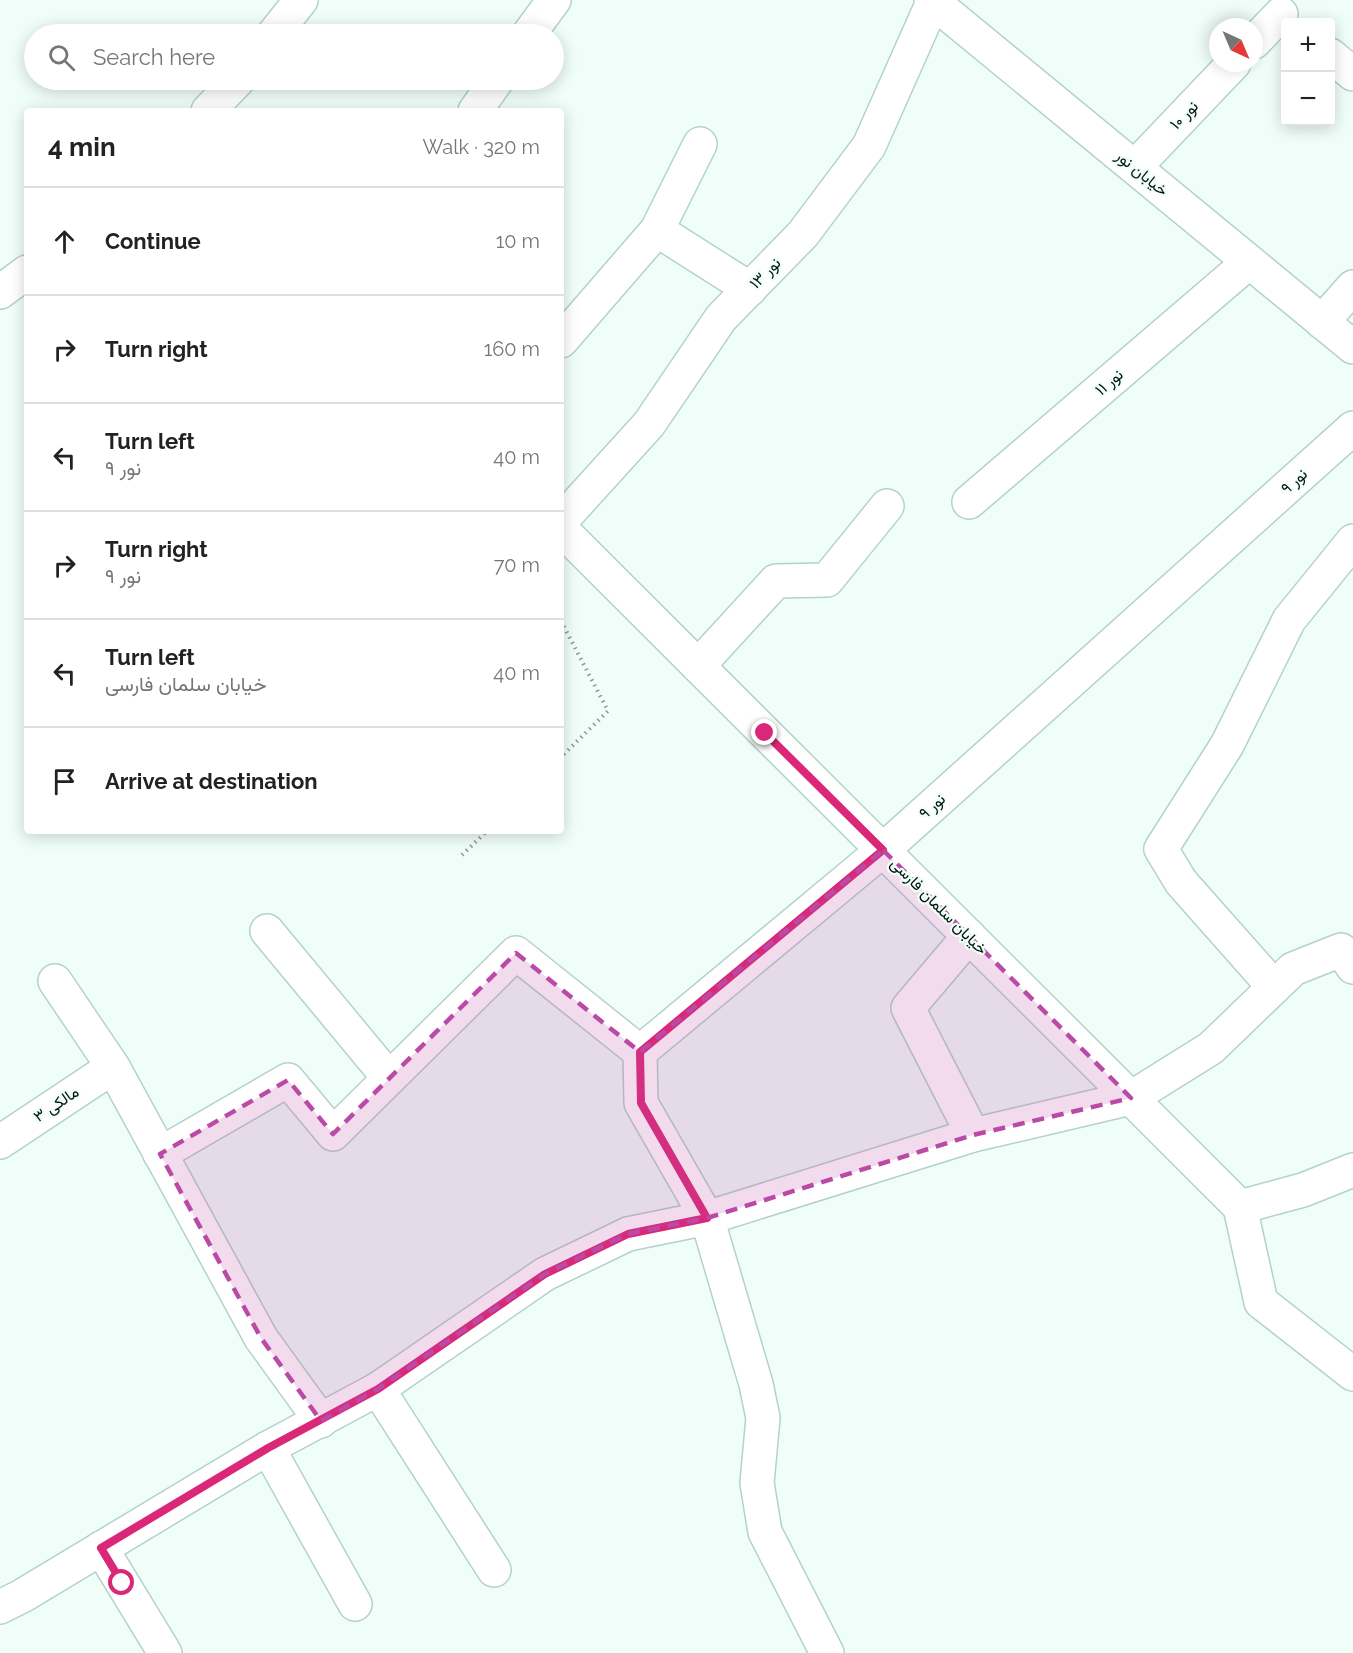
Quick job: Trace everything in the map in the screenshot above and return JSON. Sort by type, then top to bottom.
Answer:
[{"type":"street","points":[[282,24],[301,0]]},
{"type":"street","points":[[536,24],[554,0]]},
{"type":"street","name":"خیابان نور","points":[[932,1],[1353,347]]},
{"type":"street","name":"نور ۱۳","points":[[564,518],[649,424],[721,318],[803,234],[869,146],[932,1]]},
{"type":"street","points":[[1263,31],[1279,12]]},
{"type":"street","points":[[1335,59],[1353,74]]},
{"type":"street","name":"نور ۱۰","points":[[1135,167],[1225,72]]},
{"type":"street","points":[[211,108],[228,90]]},
{"type":"street","points":[[477,108],[490,90]]},
{"type":"street","points":[[564,338],[657,230],[700,144]]},
{"type":"street","points":[[657,230],[750,288]]},
{"type":"street","name":"نور ۱۱","points":[[969,502],[1249,262]]},
{"type":"street","points":[[0,292],[24,274]]},
{"type":"street","points":[[1322,322],[1353,287]]},
{"type":"street","name":"نور ۹","points":[[640,1052],[883,850],[1353,428]]},
{"type":"street","points":[[698,666],[776,581],[827,580],[887,506]]},
{"type":"street","name":"خیابان سلمان فارسی","points":[[564,532],[1240,1207]]},
{"type":"street","points":[[1274,987],[1181,882],[1161,849],[1227,745],[1289,620],[1353,541]]},
{"type":"street","points":[[267,931],[389,1078]]},
{"type":"street","points":[[969,936],[908,1008],[973,1135]]},
{"type":"street","points":[[0,1606],[22,1596],[268,1448],[378,1389],[545,1274],[628,1234],[707,1218],[973,1135],[1131,1098],[1210,1048],[1293,969],[1341,950],[1353,967]]},
{"type":"street","points":[[160,1154],[288,1080],[333,1134],[516,953],[640,1052],[641,1103],[707,1218],[756,1384],[763,1418],[757,1483],[765,1532],[827,1653]]},
{"type":"street","points":[[55,981],[113,1067],[261,1338],[321,1421]]},
{"type":"street","name":"مالکی ۳","points":[[0,1142],[113,1067]]},
{"type":"street","points":[[1353,1170],[1303,1190],[1240,1207],[1261,1302],[1353,1374]]},
{"type":"street","points":[[378,1389],[494,1570]]},
{"type":"street","points":[[268,1448],[356,1604]]},
{"type":"street","points":[[101,1548],[165,1653]]},
{"type":"path","points":[[564,627],[608,711],[564,754]]},
{"type":"path","points":[[462,855],[484,834]]},
{"type":"highlighted area","points":[[883,850],[1131,1098],[973,1135],[707,1218],[628,1234],[545,1274],[378,1389],[321,1421],[261,1338],[160,1154],[288,1080],[333,1134],[516,953],[640,1052]]},
{"type":"route","points":[[122,1583],[101,1548],[268,1448],[378,1389],[545,1274],[628,1234],[707,1218],[641,1103],[640,1052],[883,850],[765,733]]}]
